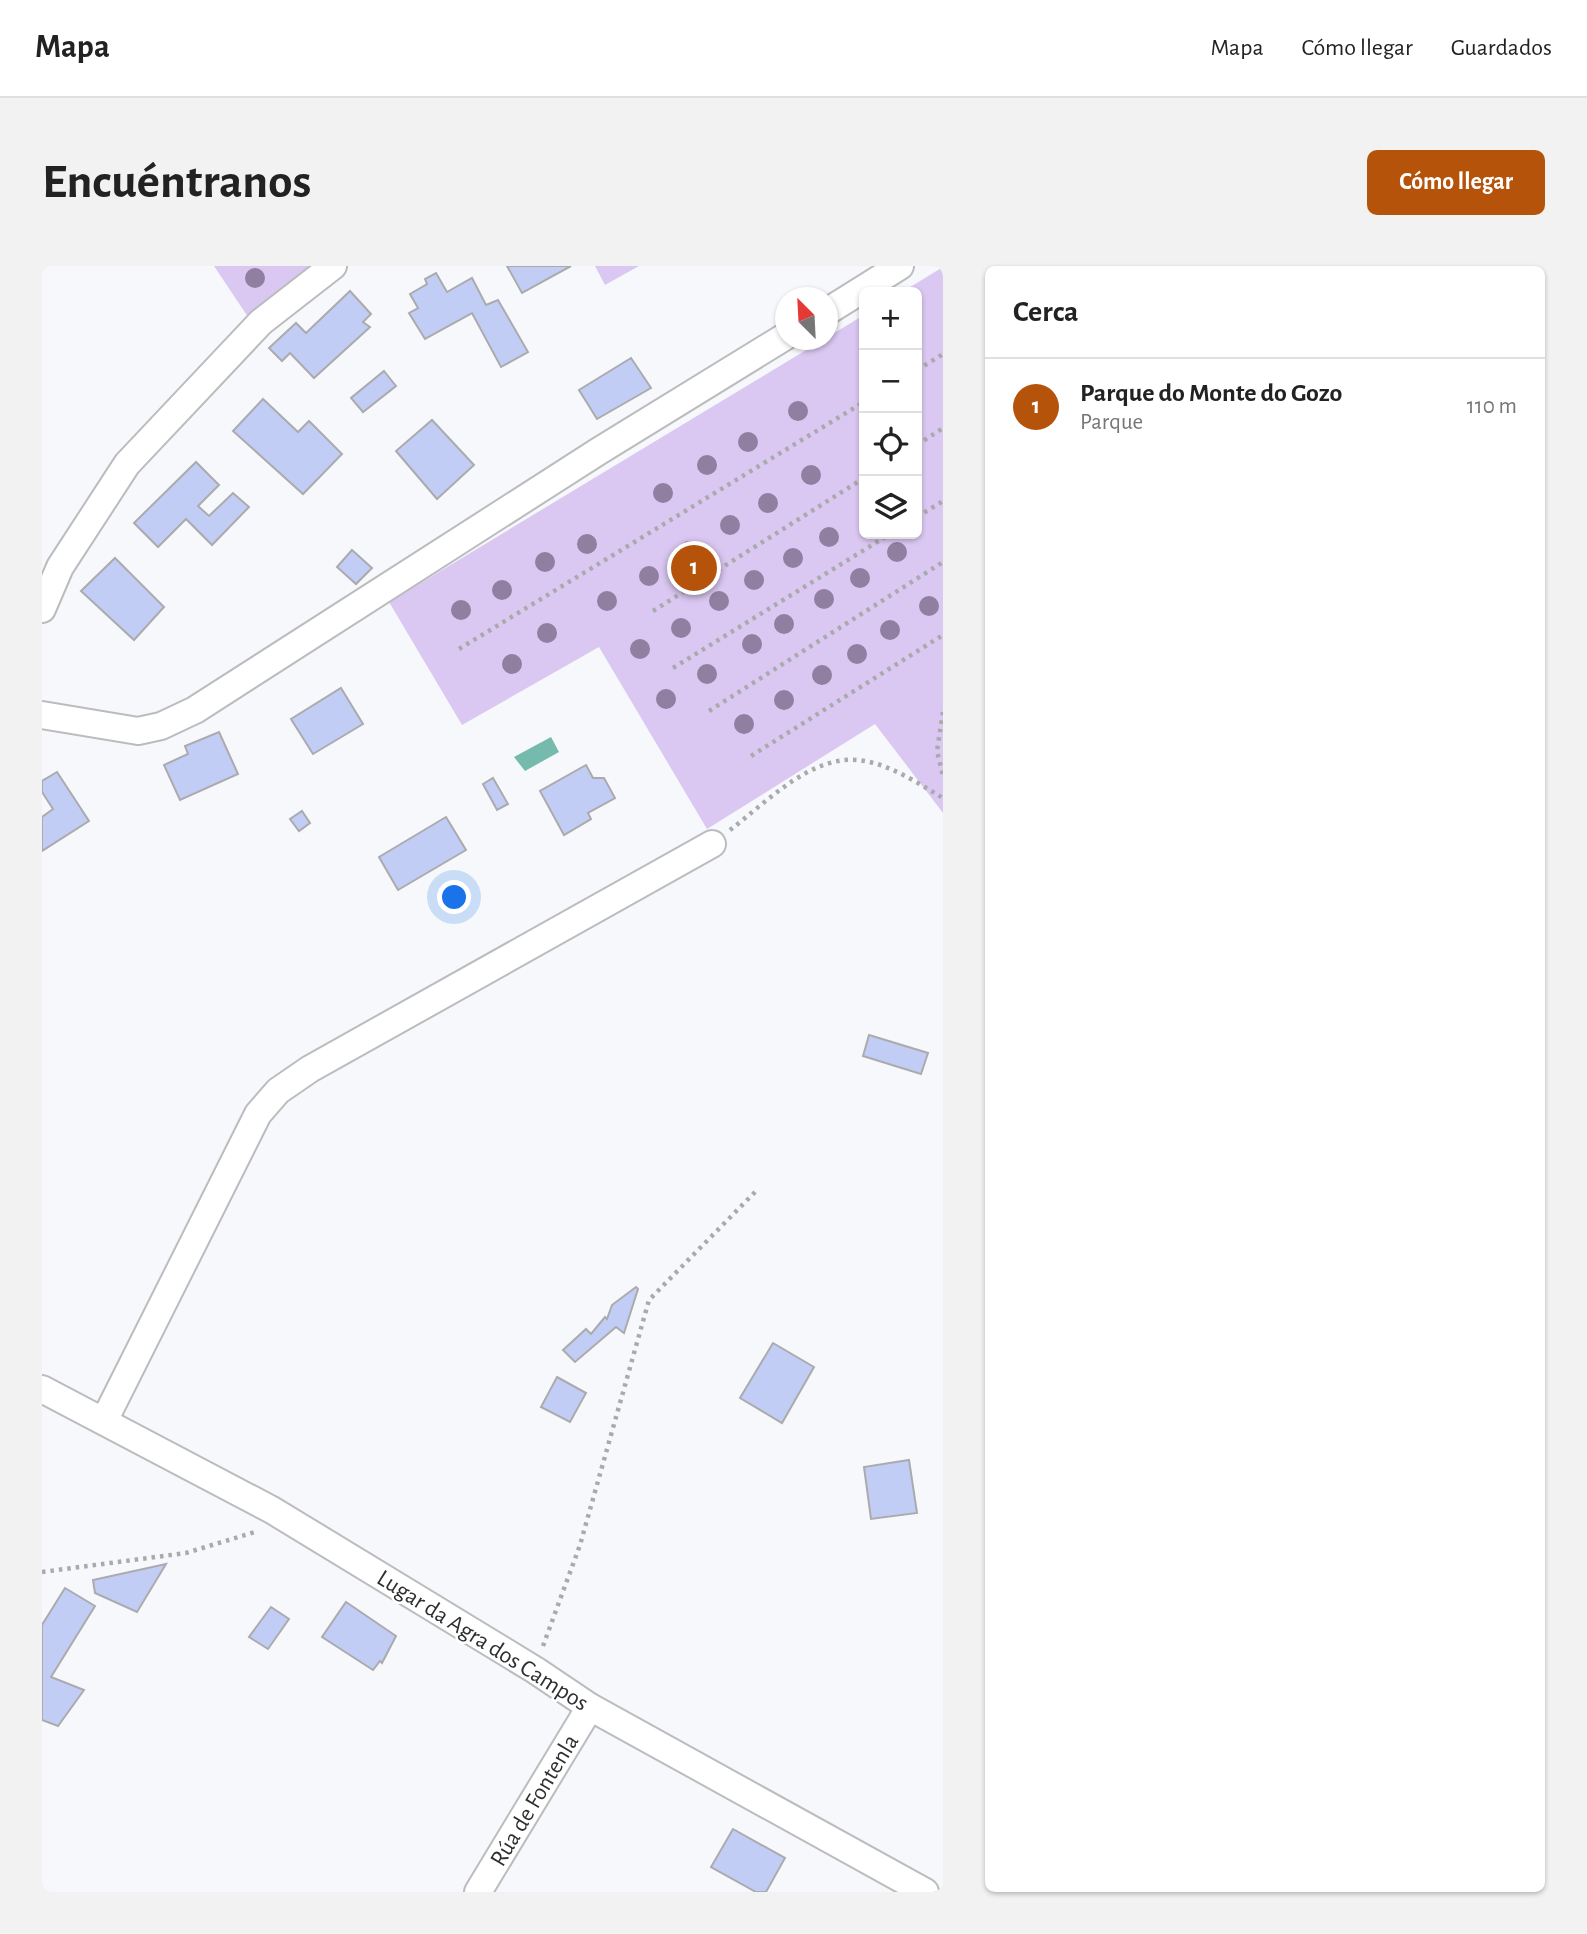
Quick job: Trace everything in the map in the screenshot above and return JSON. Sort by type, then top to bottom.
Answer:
[{"type":"street","points":[[42,609],[60,567],[127,464],[261,322],[333,266]]},
{"type":"street","points":[[838,305],[900,266]]},
{"type":"street","points":[[42,715],[138,731],[161,726],[195,710],[599,451],[775,343]]},
{"type":"street","points":[[104,1421],[258,1114],[278,1091],[310,1069],[712,844]]},
{"type":"street","name":"Lugar da Agra dos Campos","points":[[42,1389],[272,1510],[535,1670],[590,1707],[925,1892]]},
{"type":"street","name":"Rúa de Fontenla","points":[[478,1892],[590,1707]]},
{"type":"path","points":[[922,367],[943,354]]},
{"type":"path","points":[[459,649],[859,405]]},
{"type":"path","points":[[922,442],[943,428]]},
{"type":"path","points":[[653,611],[859,481]]},
{"type":"path","points":[[922,514],[943,501]]},
{"type":"path","points":[[673,668],[882,539]]},
{"type":"path","points":[[709,712],[943,562]]},
{"type":"path","points":[[751,756],[943,635]]},
{"type":"path","points":[[943,712],[937,751],[943,776]]},
{"type":"path","points":[[712,844],[789,785],[821,765],[843,759],[866,761],[902,775],[943,798]]},
{"type":"path","points":[[535,1670],[580,1545],[649,1300],[757,1191]]},
{"type":"path","points":[[42,1572],[186,1553],[258,1531],[272,1510]]},
{"type":"shaded area","points":[[214,266],[310,266],[248,317]]},
{"type":"shaded area","points":[[595,266],[639,266],[605,285]]},
{"type":"shaded area","points":[[943,267],[943,813],[875,724],[707,829],[599,647],[462,725],[389,602],[806,350],[838,350],[838,331],[859,318],[859,539],[922,539],[922,287],[910,287]]},
{"type":"shaded area","points":[[551,737],[559,752],[525,771],[514,757]]},
{"type":"building","points":[[507,266],[571,266],[522,293]]},
{"type":"building","points":[[436,273],[447,292],[472,278],[486,305],[498,300],[528,352],[501,367],[472,313],[425,339],[409,313],[418,308],[410,294],[427,284],[425,279]]},
{"type":"building","points":[[350,291],[371,314],[363,322],[370,327],[314,378],[290,353],[282,361],[269,348],[296,323],[306,333]]},
{"type":"building","points":[[631,358],[651,388],[597,419],[579,390]]},
{"type":"building","points":[[384,371],[396,386],[363,412],[351,398]]},
{"type":"building","points":[[263,399],[298,432],[309,421],[342,454],[303,494],[233,431]]},
{"type":"building","points":[[432,420],[474,465],[437,499],[396,451]]},
{"type":"building","points":[[196,462],[219,485],[198,506],[209,516],[233,493],[249,507],[212,545],[186,519],[158,547],[134,523]]},
{"type":"building","points":[[352,550],[372,568],[356,584],[337,567]]},
{"type":"building","points":[[115,558],[164,607],[134,640],[81,591]]},
{"type":"building","points":[[341,688],[363,724],[313,754],[291,719]]},
{"type":"building","points":[[219,732],[238,774],[180,800],[164,765],[188,754],[185,746]]},
{"type":"building","points":[[586,765],[593,778],[604,778],[615,798],[588,813],[591,819],[564,835],[540,791]]},
{"type":"building","points":[[57,772],[89,821],[42,851],[42,817],[53,809],[42,792],[42,781]]},
{"type":"building","points":[[493,778],[508,804],[497,810],[483,784]]},
{"type":"building","points":[[302,811],[310,823],[299,831],[290,819]]},
{"type":"building","points":[[446,817],[466,850],[398,890],[379,857]]},
{"type":"building","points":[[869,1035],[928,1053],[921,1074],[863,1056]]},
{"type":"building","points":[[636,1287],[638,1289],[624,1333],[616,1327],[575,1362],[563,1350],[586,1329],[591,1334],[605,1317],[607,1319],[612,1305]]},
{"type":"building","points":[[773,1343],[814,1367],[782,1423],[740,1398]]},
{"type":"building","points":[[557,1377],[586,1393],[570,1422],[541,1407]]},
{"type":"building","points":[[909,1460],[917,1513],[871,1519],[864,1467]]},
{"type":"building","points":[[166,1564],[137,1612],[95,1593],[93,1580]]},
{"type":"building","points":[[65,1588],[95,1606],[51,1677],[84,1690],[58,1726],[42,1720],[42,1625]]},
{"type":"building","points":[[346,1602],[396,1636],[382,1663],[380,1661],[373,1670],[322,1637]]},
{"type":"building","points":[[271,1607],[289,1619],[268,1649],[249,1637]]},
{"type":"building","points":[[733,1829],[785,1858],[766,1892],[756,1892],[711,1867]]},
{"type":"place","name":"Parque do Monte do Gozo","points":[[694,568]]}]
